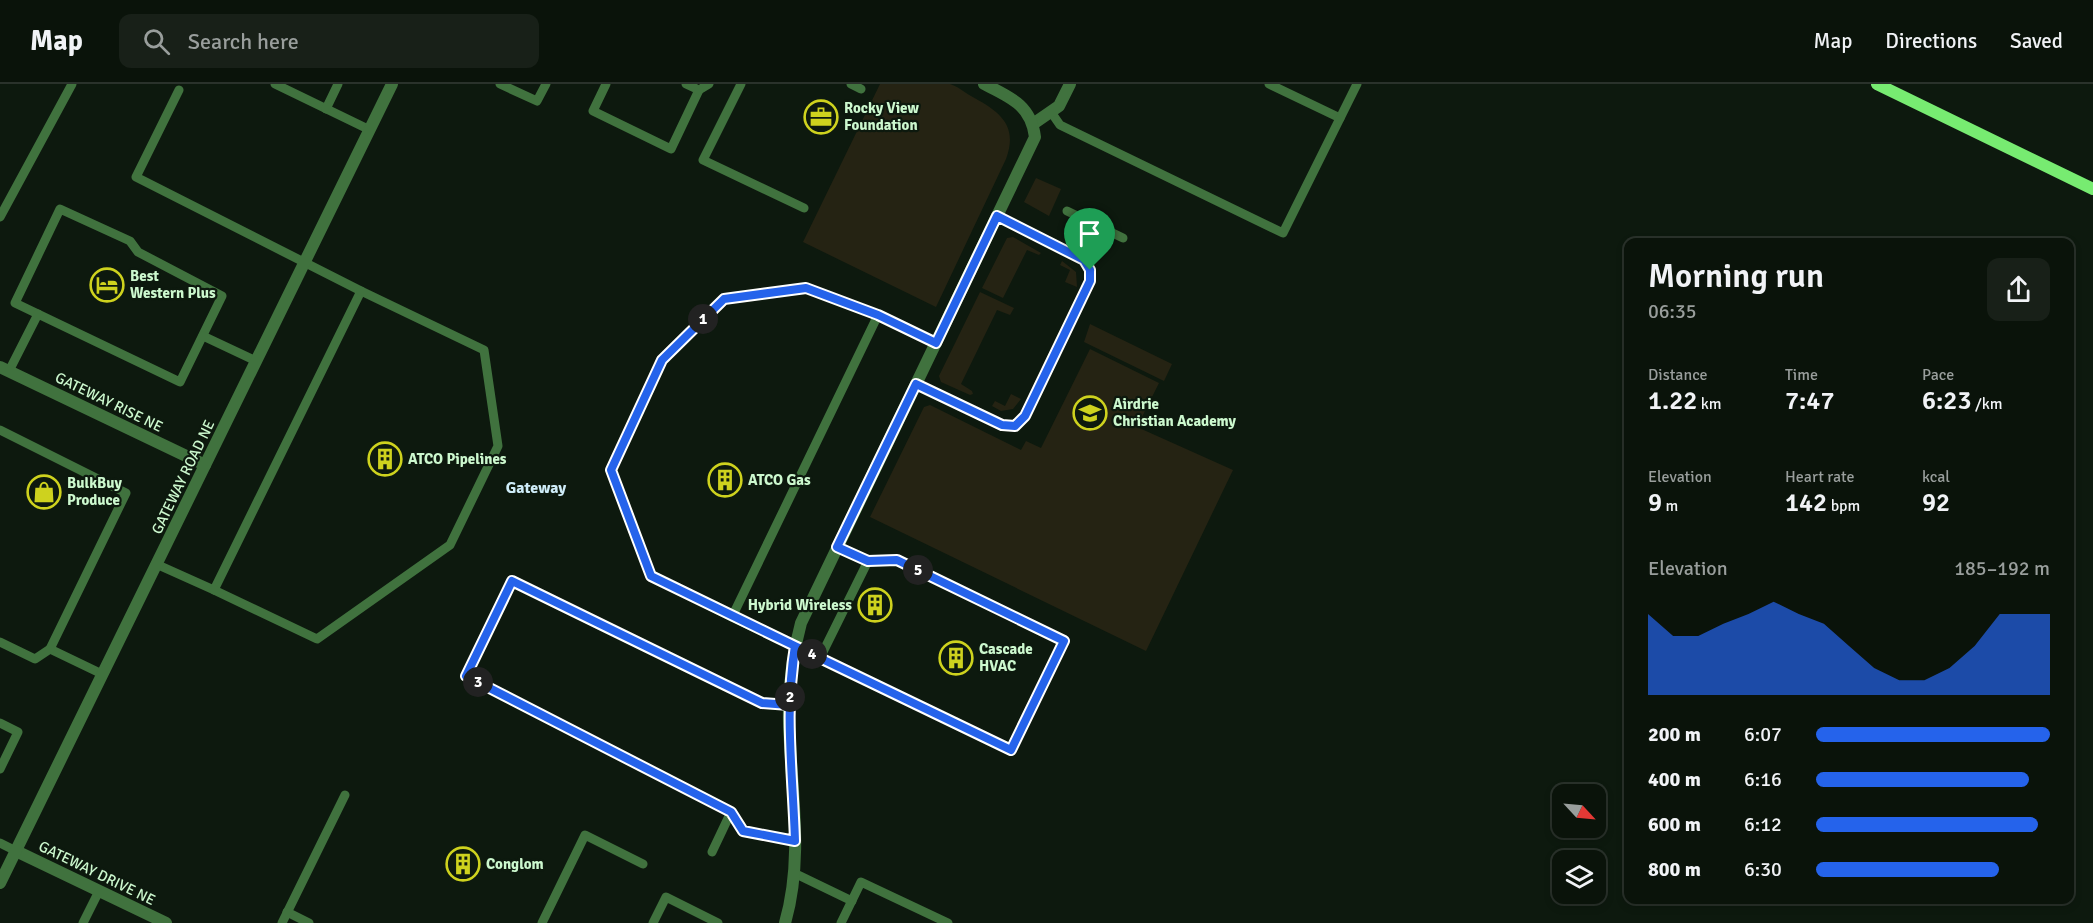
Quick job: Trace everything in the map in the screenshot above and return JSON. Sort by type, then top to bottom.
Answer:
[{"type":"street","name":"GATEWAY ROAD NE","points":[[0,883],[392,84]]},
{"type":"street","points":[[785,923],[794,873],[795,841],[789,705],[795,646],[801,623],[1035,137],[1028,113],[1014,101],[984,84]]},
{"type":"street","points":[[1033,124],[1059,106],[1070,84]]},
{"type":"street","points":[[1877,84],[2093,189]]},
{"type":"street","name":"GATEWAY RISE NE","points":[[5,369],[205,465]]},
{"type":"street","name":"GATEWAY DRIVE NE","points":[[16,851],[166,923]]},
{"type":"lane","points":[[0,217],[72,84]]},
{"type":"lane","points":[[275,84],[370,130]]},
{"type":"lane","points":[[297,94],[302,84]]},
{"type":"lane","points":[[326,109],[338,84]]},
{"type":"lane","points":[[500,84],[537,101],[546,84]]},
{"type":"lane","points":[[606,84],[593,111],[671,148],[699,90],[709,84]]},
{"type":"lane","points":[[686,84],[699,90]]},
{"type":"lane","points":[[741,84],[704,160],[804,207]]},
{"type":"lane","points":[[851,84],[861,89]]},
{"type":"lane","points":[[1269,84],[1340,118]]},
{"type":"lane","points":[[1051,112],[1060,125],[1283,233],[1357,84]]},
{"type":"lane","points":[[156,564],[317,639],[450,545],[498,446],[484,350],[361,291],[136,177],[179,90]]},
{"type":"lane","points":[[60,209],[130,241],[138,252],[222,296],[203,336],[180,382],[15,303],[60,209]]},
{"type":"lane","points":[[1067,211],[1123,238]]},
{"type":"lane","points":[[916,384],[1002,425],[1015,426],[1025,416],[1090,281],[1090,270],[1084,260],[997,216]]},
{"type":"lane","points":[[1073,254],[1088,221]]},
{"type":"lane","points":[[837,547],[868,561],[897,560],[1064,641],[1011,750],[651,576],[611,470],[662,360],[724,299],[806,288],[878,315],[936,343]]},
{"type":"lane","points":[[214,590],[361,291]]},
{"type":"lane","points":[[5,369],[38,314]]},
{"type":"lane","points":[[732,617],[878,315]]},
{"type":"lane","points":[[203,336],[256,361]]},
{"type":"lane","points":[[0,430],[126,494],[50,649],[35,659],[0,642]]},
{"type":"lane","points":[[820,658],[868,561]]},
{"type":"lane","points":[[789,705],[762,703],[512,581],[466,676],[731,812],[743,831],[795,841]]},
{"type":"lane","points":[[50,649],[102,674]]},
{"type":"lane","points":[[0,723],[18,732],[0,768]]},
{"type":"lane","points":[[282,923],[345,795]]},
{"type":"lane","points":[[712,852],[731,812]]},
{"type":"lane","points":[[542,923],[585,835],[643,864]]},
{"type":"lane","points":[[0,843],[16,851]]},
{"type":"lane","points":[[794,873],[852,901]]},
{"type":"lane","points":[[841,923],[861,882],[948,923]]},
{"type":"lane","points":[[83,923],[99,891]]},
{"type":"lane","points":[[653,923],[666,897],[718,923]]},
{"type":"lane","points":[[287,912],[309,923]]},
{"type":"shaded area","points":[[880,84],[950,84],[990,107],[1004,120],[1008,128],[1010,136],[1006,159],[936,307],[803,242]]},
{"type":"shaded area","points":[[1036,178],[1061,189],[1049,216],[1024,202]]},
{"type":"shaded area","points":[[1013,237],[1041,253],[1039,255],[1027,250],[1003,298],[982,288],[1007,238]]},
{"type":"shaded area","points":[[1062,261],[1076,272],[1077,287],[1065,282],[1070,270],[1060,265]]},
{"type":"shaded area","points":[[980,292],[1014,308],[1010,315],[997,310],[961,384],[972,391],[973,394],[970,395],[941,382],[939,376]]},
{"type":"shaded area","points":[[1090,324],[1172,364],[1164,381],[1084,342]]},
{"type":"shaded area","points":[[1090,349],[1159,383],[1137,427],[1233,470],[1146,651],[870,517],[924,407],[930,405],[1021,450],[1026,441],[1041,448]]},
{"type":"shaded area","points":[[1011,394],[1021,399],[1013,409],[1001,411],[992,406],[995,401],[1005,406]]},
{"type":"place","name":"Rocky View Foundation","points":[[821,117]]},
{"type":"place","name":"Best Western Plus","points":[[107,285]]},
{"type":"place","name":"Airdrie Christian Academy","points":[[1090,413]]},
{"type":"place","name":"ATCO Pipelines","points":[[385,459]]},
{"type":"place","name":"ATCO Gas","points":[[725,480]]},
{"type":"place","name":"BulkBuy Produce","points":[[44,492]]},
{"type":"place","name":"Hybrid Wireless","points":[[875,605]]},
{"type":"place","name":"Cascade HVAC","points":[[956,658]]},
{"type":"place","name":"Conglom","points":[[463,864]]},
{"type":"district","name":"Gateway","points":[[536,488]]},
{"type":"route","points":[[1090,270],[1084,260],[997,216],[936,343],[855,305],[806,288],[724,299],[662,360],[611,470],[651,576],[795,646],[790,671],[789,720],[795,841],[743,831],[731,812],[466,676],[512,581],[762,703],[789,705],[790,671],[795,646],[1011,750],[1064,641],[897,560],[868,561],[837,547],[916,384],[1002,425],[1015,426],[1025,416],[1090,281],[1090,270]]}]
